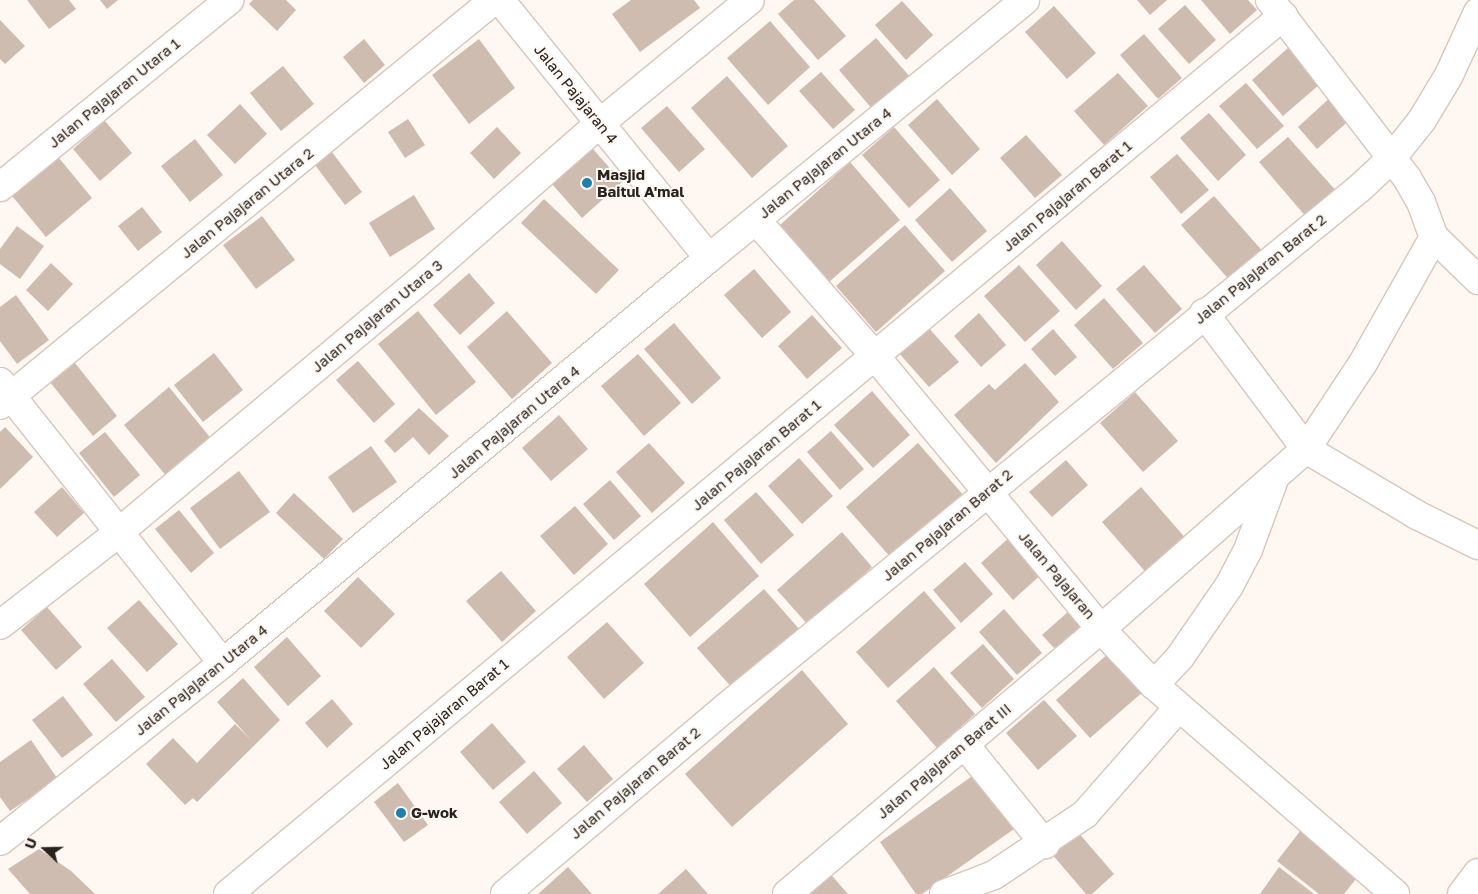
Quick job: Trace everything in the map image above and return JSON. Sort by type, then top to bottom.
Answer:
[{"type":"street","name":"Jalan Pajajaran Utara 1","points":[[0,187],[228,0]]},
{"type":"street","name":"Jalan Pajajaran Utara 2","points":[[4,394],[494,0]]},
{"type":"street","name":"Jalan Pajajaran 4","points":[[500,0],[708,258]]},
{"type":"street","name":"Jalan Pajajaran Utara 3","points":[[0,625],[118,533],[430,272],[599,124],[750,0]]},
{"type":"street","name":"Jalan Pajajaran Utara 4","points":[[0,841],[223,663],[708,258],[1025,0]]},
{"type":"street","points":[[1276,8],[1391,159],[1421,202],[1434,237],[1478,280]]},
{"type":"street","name":"Jalan Pajajaran Barat 1","points":[[228,894],[874,356],[1276,8]]},
{"type":"street","name":"Jalan Pajajaran Barat 2","points":[[505,894],[591,818],[1204,313],[1290,248],[1391,159],[1422,120],[1444,83],[1478,12]]},
{"type":"street","name":"Jalan Pajajaran","points":[[756,220],[874,356],[1101,629],[1178,708],[1388,892]]},
{"type":"street","name":"Jalan Pajajaran Barat III","points":[[787,894],[1101,629],[1274,480],[1306,449],[1363,363],[1434,237]]},
{"type":"street","points":[[1204,313],[1306,449],[1417,515],[1478,545]]},
{"type":"street","points":[[4,394],[223,663]]},
{"type":"street","points":[[1154,685],[1180,657],[1228,586],[1248,550],[1274,480]]},
{"type":"street","points":[[944,894],[973,889],[1045,844],[1092,807],[1178,708]]},
{"type":"street","points":[[964,744],[1045,844]]},
{"type":"street","points":[[1462,894],[1478,874]]},
{"type":"building","points":[[27,0],[69,0],[76,9],[49,29]]},
{"type":"building","points":[[100,0],[118,0],[107,9]]},
{"type":"building","points":[[253,0],[286,0],[296,10],[277,31],[249,4]]},
{"type":"building","points":[[631,0],[694,0],[700,8],[640,52],[612,14]]},
{"type":"building","points":[[794,0],[814,0],[846,36],[818,60],[778,14]]},
{"type":"building","points":[[1137,0],[1167,0],[1150,15]]},
{"type":"building","points":[[1201,0],[1248,0],[1257,10],[1230,34]]},
{"type":"building","points":[[902,1],[933,35],[906,60],[875,25]]},
{"type":"building","points":[[1185,5],[1216,40],[1189,64],[1158,29]]},
{"type":"building","points":[[1054,6],[1096,53],[1067,79],[1025,32]]},
{"type":"building","points":[[0,20],[25,46],[5,64],[0,59]]},
{"type":"building","points":[[770,21],[810,67],[768,105],[727,58]]},
{"type":"building","points":[[1144,34],[1182,78],[1158,99],[1120,55]]},
{"type":"building","points":[[876,38],[911,78],[873,110],[839,70]]},
{"type":"building","points":[[364,39],[385,65],[364,83],[343,57]]},
{"type":"building","points":[[479,39],[515,88],[469,124],[432,75]]},
{"type":"building","points":[[1288,48],[1320,84],[1283,116],[1252,80]]},
{"type":"building","points":[[283,66],[314,104],[281,131],[250,93]]},
{"type":"building","points":[[821,72],[855,110],[833,129],[799,91]]},
{"type":"building","points":[[1118,73],[1148,106],[1104,145],[1074,111]]},
{"type":"building","points":[[727,76],[788,146],[752,178],[691,108]]},
{"type":"building","points":[[1246,83],[1284,126],[1257,149],[1219,106]]},
{"type":"building","points":[[1333,95],[1353,117],[1317,149],[1298,127]]},
{"type":"building","points":[[937,99],[980,149],[952,175],[908,125]]},
{"type":"building","points":[[240,104],[267,134],[235,164],[207,135]]},
{"type":"building","points":[[667,106],[705,149],[679,172],[641,128]]},
{"type":"building","points":[[1209,113],[1246,155],[1218,181],[1180,138]]},
{"type":"building","points":[[408,119],[425,145],[405,158],[388,132]]},
{"type":"building","points":[[105,121],[132,153],[100,181],[73,149]]},
{"type":"building","points":[[497,127],[521,153],[494,179],[470,153]]},
{"type":"building","points":[[894,127],[940,180],[909,208],[862,155]]},
{"type":"building","points":[[1026,135],[1062,175],[1035,198],[1000,158]]},
{"type":"building","points":[[1288,137],[1338,193],[1308,219],[1259,162]]},
{"type":"building","points":[[195,139],[223,175],[190,202],[161,166]]},
{"type":"building","name":"Masjid Baitul A'mal","points":[[593,149],[622,182],[582,218],[552,184]]},
{"type":"building","points":[[54,152],[92,198],[46,237],[8,191]]},
{"type":"building","points":[[332,152],[362,192],[345,205],[315,165]]},
{"type":"building","points":[[1177,154],[1209,190],[1181,214],[1150,177]]},
{"type":"building","points":[[850,162],[900,220],[829,282],[780,225]]},
{"type":"building","points":[[950,188],[987,231],[952,262],[915,220]]},
{"type":"building","points":[[414,195],[435,229],[390,257],[369,223]]},
{"type":"building","points":[[1214,196],[1265,254],[1232,283],[1181,225]]},
{"type":"building","points":[[544,199],[619,270],[596,294],[521,223]]},
{"type":"building","points":[[142,207],[162,232],[138,251],[118,226]]},
{"type":"building","points":[[262,216],[295,260],[256,289],[223,245]]},
{"type":"building","points":[[905,225],[945,271],[876,332],[836,286]]},
{"type":"building","points":[[17,226],[44,246],[20,279],[0,264],[0,249]]},
{"type":"building","points":[[1062,241],[1102,286],[1076,310],[1036,265]]},
{"type":"building","points":[[51,263],[73,284],[48,311],[26,290]]},
{"type":"building","points":[[1019,265],[1060,311],[1025,342],[984,296]]},
{"type":"building","points":[[1144,265],[1182,309],[1155,333],[1116,289]]},
{"type":"building","points":[[754,269],[791,312],[762,338],[724,295]]},
{"type":"building","points":[[469,273],[495,303],[460,335],[433,305]]},
{"type":"building","points":[[16,295],[49,340],[17,364],[0,341],[0,307]]},
{"type":"building","points":[[1104,298],[1143,343],[1113,369],[1074,325]]},
{"type":"building","points":[[418,311],[476,382],[436,415],[378,344]]},
{"type":"building","points":[[507,311],[552,363],[512,399],[467,347]]},
{"type":"building","points":[[979,313],[1006,345],[981,367],[954,336]]},
{"type":"building","points":[[812,315],[842,348],[807,379],[778,346]]},
{"type":"building","points":[[674,323],[721,378],[692,404],[644,349]]},
{"type":"building","points":[[927,326],[959,362],[929,387],[898,352]]},
{"type":"building","points":[[1053,329],[1077,357],[1055,376],[1031,349]]},
{"type":"building","points":[[214,353],[243,390],[203,422],[174,385]]},
{"type":"building","points":[[638,354],[681,403],[644,436],[601,386]]},
{"type":"building","points":[[358,361],[395,404],[374,423],[336,380]]},
{"type":"building","points":[[75,363],[117,416],[93,436],[50,382]]},
{"type":"building","points":[[1025,363],[1059,402],[996,463],[954,415],[989,384],[995,390]]},
{"type":"building","points":[[169,387],[213,441],[168,478],[124,425]]},
{"type":"building","points":[[872,391],[910,435],[873,468],[834,425]]},
{"type":"building","points":[[1135,392],[1178,441],[1143,472],[1100,423]]},
{"type":"building","points":[[419,408],[449,436],[429,455],[413,437],[395,453],[384,441]]},
{"type":"building","points":[[559,415],[588,449],[551,481],[522,448]]},
{"type":"building","points":[[5,427],[33,457],[0,489],[0,432]]},
{"type":"building","points":[[831,431],[864,469],[840,490],[807,452]]},
{"type":"building","points":[[105,432],[140,475],[114,497],[79,453]]},
{"type":"building","points":[[649,443],[685,483],[652,513],[616,472]]},
{"type":"building","points":[[918,443],[965,497],[893,560],[846,507]]},
{"type":"building","points":[[371,446],[397,482],[353,513],[328,477]]},
{"type":"building","points":[[799,458],[833,496],[802,524],[768,486]]},
{"type":"building","points":[[1066,460],[1088,485],[1052,517],[1029,492]]},
{"type":"building","points":[[239,471],[270,512],[220,549],[190,508]]},
{"type":"building","points":[[610,480],[641,516],[614,540],[583,504]]},
{"type":"building","points":[[62,487],[84,513],[57,537],[34,512]]},
{"type":"building","points":[[1141,487],[1188,541],[1149,576],[1102,522]]},
{"type":"building","points":[[756,492],[794,535],[761,564],[724,520]]},
{"type":"building","points":[[294,493],[343,539],[324,559],[276,513]]},
{"type":"building","points":[[575,506],[608,544],[574,575],[540,536]]},
{"type":"building","points":[[179,510],[214,553],[191,573],[155,529]]},
{"type":"building","points":[[713,522],[759,576],[690,637],[644,584]]},
{"type":"building","points":[[842,532],[872,567],[808,625],[777,590]]},
{"type":"building","points":[[1012,535],[1044,572],[1013,600],[981,563]]},
{"type":"building","points":[[965,562],[993,594],[961,623],[933,590]]},
{"type":"building","points":[[501,571],[536,611],[502,642],[466,601]]},
{"type":"building","points":[[358,577],[395,614],[361,648],[324,611]]},
{"type":"building","points":[[764,589],[800,630],[733,689],[697,648]]},
{"type":"building","points":[[924,591],[956,628],[888,688],[856,652]]},
{"type":"building","points":[[139,600],[178,644],[147,672],[107,628]]},
{"type":"building","points":[[47,607],[82,647],[56,670],[21,630]]},
{"type":"building","points":[[1004,609],[1042,653],[1017,675],[979,632]]},
{"type":"building","points":[[1069,611],[1082,626],[1056,650],[1042,635]]},
{"type":"building","points":[[607,622],[644,663],[604,699],[567,657]]},
{"type":"building","points":[[287,637],[321,676],[288,706],[254,667]]},
{"type":"building","points":[[983,644],[1014,679],[982,708],[950,673]]},
{"type":"building","points":[[1110,652],[1144,691],[1090,738],[1056,700]]},
{"type":"building","points":[[112,659],[145,697],[116,722],[83,684]]},
{"type":"building","points":[[934,667],[975,714],[937,748],[896,701]]},
{"type":"building","points":[[802,670],[848,724],[732,827],[685,774]]},
{"type":"building","points":[[243,678],[280,720],[197,802],[193,798],[185,805],[146,764],[173,738],[197,763],[235,724],[251,740],[217,702]]},
{"type":"building","points":[[63,696],[93,735],[62,758],[32,720]]},
{"type":"building","points":[[332,699],[353,724],[327,748],[305,723]]},
{"type":"building","points":[[1044,700],[1077,736],[1038,770],[1006,733]]},
{"type":"building","points":[[492,723],[526,762],[493,790],[460,752]]},
{"type":"building","points":[[31,740],[57,778],[46,786],[51,791],[33,802],[28,799],[10,811],[0,797],[0,762]]},
{"type":"building","points":[[584,745],[613,779],[587,802],[557,769]]},
{"type":"building","points":[[534,771],[562,803],[527,834],[499,802]]},
{"type":"building","points":[[975,774],[1014,829],[922,894],[916,894],[880,842]]},
{"type":"building","name":"G-wok","points":[[398,783],[428,825],[404,842],[374,802]]},
{"type":"building","points":[[1301,830],[1359,875],[1344,894],[1319,894],[1277,861]]},
{"type":"building","points":[[1077,831],[1114,874],[1092,894],[1086,894],[1051,853]]},
{"type":"building","points":[[39,849],[71,871],[95,894],[30,894],[8,869]]},
{"type":"building","points":[[568,867],[592,894],[538,894]]},
{"type":"building","points":[[1279,867],[1314,894],[1260,894]]},
{"type":"building","points":[[686,869],[708,894],[658,894]]},
{"type":"building","points":[[826,869],[848,894],[798,894]]},
{"type":"place","name":"Masjid Baitul A'mal","points":[[587,183]]},
{"type":"place","name":"G-wok","points":[[401,813]]}]
